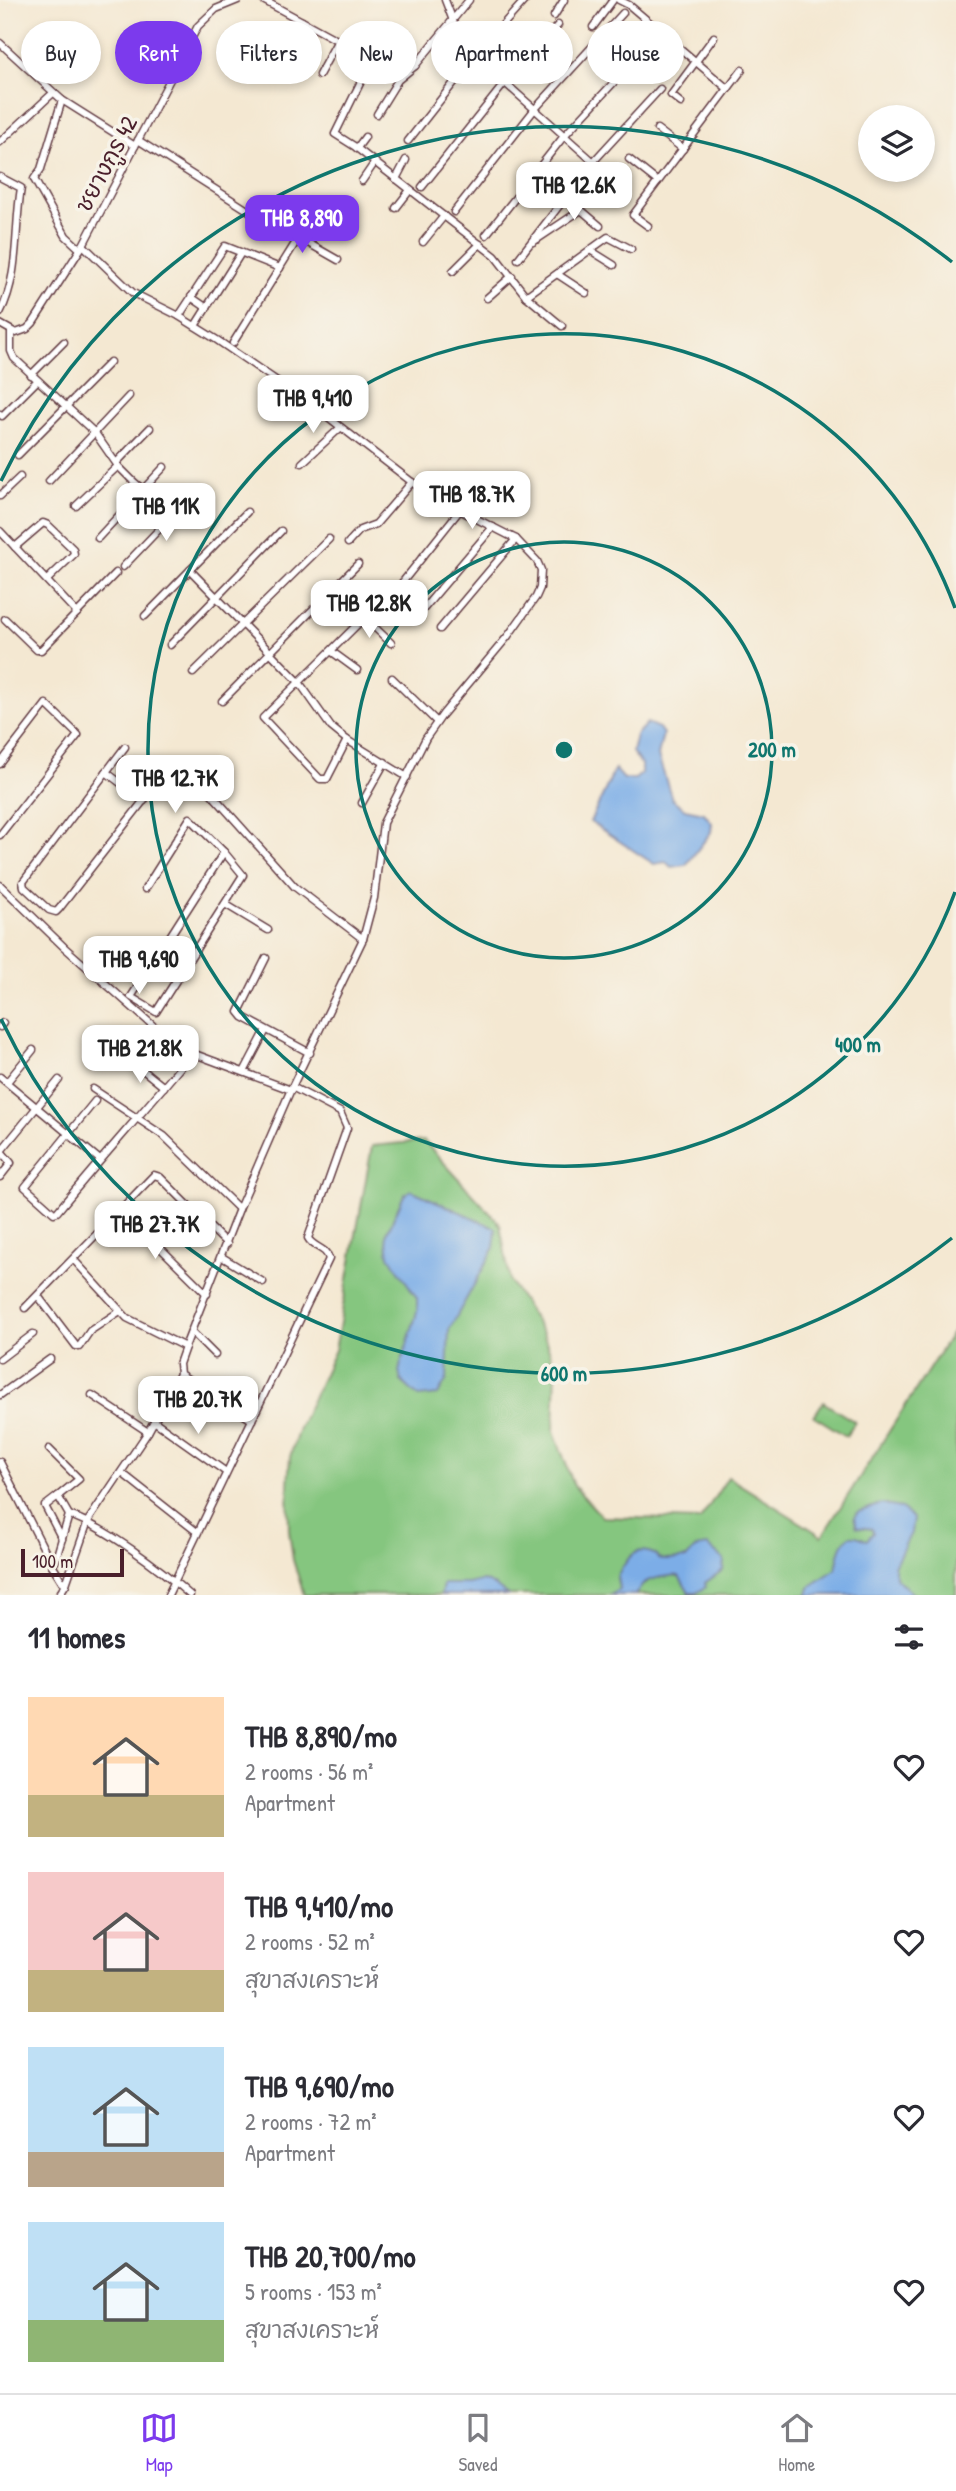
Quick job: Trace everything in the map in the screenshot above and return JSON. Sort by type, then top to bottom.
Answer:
[{"type":"street","name":"ชยางกูร 42","points":[[4,329],[22,332],[33,323],[82,247],[198,26],[216,9],[239,0]]},
{"type":"street","points":[[263,0],[302,21]]},
{"type":"street","points":[[445,0],[452,19]]},
{"type":"street","points":[[417,63],[469,0]]},
{"type":"street","points":[[506,21],[525,0]]},
{"type":"street","points":[[554,16],[564,0]]},
{"type":"street","points":[[597,21],[613,0]]},
{"type":"street","points":[[619,0],[629,5],[728,89]]},
{"type":"street","points":[[454,212],[534,110],[623,13]]},
{"type":"street","points":[[681,103],[671,95],[714,37]]},
{"type":"street","points":[[0,43],[62,100],[271,225]]},
{"type":"street","points":[[322,69],[336,44]]},
{"type":"street","points":[[648,226],[633,215],[742,70]]},
{"type":"street","points":[[360,84],[335,134],[358,148],[495,256],[526,296],[562,326]]},
{"type":"street","points":[[377,114],[396,84]]},
{"type":"street","points":[[408,141],[453,84]]},
{"type":"street","points":[[422,187],[504,84],[615,181]]},
{"type":"street","points":[[486,235],[564,136],[612,84]]},
{"type":"street","points":[[517,259],[593,162],[660,89]]},
{"type":"street","points":[[0,142],[53,93]]},
{"type":"street","points":[[59,1595],[66,1584],[88,1521],[148,1432],[180,1374],[179,1364],[185,1347],[239,1209],[291,1089],[363,939],[374,898],[381,830],[426,738],[508,636],[540,588],[541,570],[537,561],[516,539],[426,493],[315,407],[195,326],[133,293],[66,236],[34,179],[41,169],[62,100]]},
{"type":"street","points":[[657,129],[683,149]]},
{"type":"street","points":[[358,148],[365,137]]},
{"type":"street","points":[[629,159],[658,182]]},
{"type":"street","points":[[396,178],[406,160]]},
{"type":"street","points":[[362,181],[375,162]]},
{"type":"street","points":[[0,177],[21,188],[14,266],[6,301],[0,313]]},
{"type":"street","points":[[396,208],[410,190]]},
{"type":"street","points":[[566,197],[600,226]]},
{"type":"street","points":[[529,244],[581,210]]},
{"type":"street","points":[[423,242],[444,216]]},
{"type":"street","points":[[280,226],[338,260]]},
{"type":"street","points":[[233,343],[299,237]]},
{"type":"street","points":[[526,296],[608,237],[631,249]]},
{"type":"street","points":[[453,271],[480,244]]},
{"type":"street","points":[[179,316],[225,246],[280,268]]},
{"type":"street","points":[[590,250],[614,265]]},
{"type":"street","points":[[195,326],[241,253]]},
{"type":"street","points":[[557,274],[586,293]]},
{"type":"street","points":[[487,298],[512,275]]},
{"type":"street","points":[[191,297],[206,308]]},
{"type":"street","points":[[4,329],[14,358],[95,433],[117,464],[173,516]]},
{"type":"street","points":[[31,375],[64,342]]},
{"type":"street","points":[[18,455],[110,362]]},
{"type":"street","points":[[0,414],[2,416],[37,381]]},
{"type":"street","points":[[49,481],[129,396]]},
{"type":"street","points":[[76,506],[150,428]]},
{"type":"street","points":[[302,463],[340,428]]},
{"type":"street","points":[[98,538],[164,467]]},
{"type":"street","points":[[0,496],[20,477]]},
{"type":"street","points":[[348,543],[360,530],[376,524],[412,482]]},
{"type":"street","points":[[123,567],[187,500]]},
{"type":"street","points":[[397,589],[460,510]]},
{"type":"street","points":[[145,616],[247,512]]},
{"type":"street","points":[[15,547],[43,523],[73,550],[74,555],[47,580]]},
{"type":"street","points":[[420,613],[494,527]]},
{"type":"street","points":[[0,531],[77,612]]},
{"type":"street","points":[[170,645],[281,531]]},
{"type":"street","points":[[193,673],[328,539]]},
{"type":"street","points":[[440,629],[516,539]]},
{"type":"street","points":[[222,701],[358,564]]},
{"type":"street","points":[[190,570],[299,682],[331,727],[407,777]]},
{"type":"street","points":[[5,619],[40,651],[116,573]]},
{"type":"street","points":[[347,740],[327,779],[320,779],[263,718],[379,603]]},
{"type":"street","points":[[365,618],[391,643]]},
{"type":"street","points":[[331,651],[357,670]]},
{"type":"street","points":[[391,678],[437,722]]},
{"type":"street","points":[[0,764],[46,704],[78,735],[0,835]]},
{"type":"street","points":[[125,747],[23,882],[24,887],[52,912],[59,909],[162,777]]},
{"type":"street","points":[[362,803],[385,762]]},
{"type":"street","points":[[106,772],[144,801]]},
{"type":"street","points":[[200,781],[295,887],[363,939]]},
{"type":"street","points":[[145,889],[190,818],[224,852],[243,875],[156,1012],[131,997],[224,852]]},
{"type":"street","points":[[0,885],[64,947],[167,1038],[192,1053],[291,1089],[340,1112],[347,1128],[309,1238],[325,1251],[329,1259],[168,1595]]},
{"type":"street","points":[[0,898],[8,891]]},
{"type":"street","points":[[31,913],[40,902]]},
{"type":"street","points":[[225,904],[268,930]]},
{"type":"street","points":[[267,958],[240,1012],[243,1017],[310,1053]]},
{"type":"street","points":[[139,1015],[145,1005]]},
{"type":"street","points":[[244,1072],[266,1030]]},
{"type":"street","points":[[7,1082],[33,1050]]},
{"type":"street","points":[[95,1101],[25,1187],[50,1211],[57,1212],[138,1120],[192,1053]]},
{"type":"street","points":[[133,1062],[164,1087]]},
{"type":"street","points":[[0,1077],[100,1160]]},
{"type":"street","points":[[0,1177],[11,1163],[0,1150],[59,1080]]},
{"type":"street","points":[[93,1089],[164,1136],[239,1209]]},
{"type":"street","points":[[25,1308],[157,1174],[227,1244]]},
{"type":"street","points":[[121,1209],[207,1294]]},
{"type":"street","points":[[222,1257],[263,1282]]},
{"type":"street","points":[[74,1260],[127,1318],[185,1347]]},
{"type":"street","points":[[38,1296],[79,1347],[90,1331],[120,1311]]},
{"type":"street","points":[[192,1332],[215,1355]]},
{"type":"street","points":[[0,1359],[33,1334]]},
{"type":"street","points":[[0,1395],[50,1359]]},
{"type":"street","points":[[180,1374],[252,1420]]},
{"type":"street","points":[[92,1395],[148,1432]]},
{"type":"street","points":[[154,1422],[226,1472]]},
{"type":"street","points":[[49,1449],[79,1479],[45,1506],[62,1539]]},
{"type":"street","points":[[0,1462],[2,1474],[52,1565],[66,1584]]},
{"type":"street","points":[[122,1473],[197,1532]]},
{"type":"street","points":[[52,1565],[69,1516],[58,1496]]},
{"type":"street","points":[[69,1516],[88,1521],[190,1595]]},
{"type":"green space","points":[[424,1141],[500,1224],[510,1281],[543,1333],[556,1369],[554,1431],[574,1486],[602,1517],[700,1520],[728,1477],[822,1536],[956,1327],[956,1595],[304,1595],[293,1560],[289,1531],[290,1457],[299,1428],[335,1350],[372,1146]]},
{"type":"green space","points":[[823,1402],[855,1422],[846,1436],[814,1416]]},
{"type":"water","points":[[647,723],[659,728],[663,734],[658,756],[672,799],[685,809],[704,813],[712,823],[711,832],[686,865],[671,867],[666,862],[654,864],[590,822],[615,769],[624,779],[635,779],[641,774],[641,764],[632,752],[636,735]]},
{"type":"water","points":[[411,1190],[496,1228],[494,1249],[449,1330],[447,1379],[438,1395],[419,1397],[401,1381],[399,1371],[417,1312],[417,1298],[389,1256],[386,1235],[404,1195]]},
{"type":"water","points":[[881,1504],[900,1508],[913,1518],[911,1533],[894,1566],[896,1578],[914,1595],[807,1595],[811,1586],[836,1569],[841,1548],[847,1538],[855,1536],[867,1540],[873,1533],[872,1529],[857,1527],[854,1517],[858,1512]]},
{"type":"water","points":[[708,1546],[724,1560],[723,1570],[696,1593],[689,1593],[679,1576],[675,1575],[649,1580],[635,1595],[611,1595],[619,1589],[617,1577],[624,1564],[637,1552],[648,1552],[661,1560],[676,1559],[687,1558],[695,1548]]},
{"type":"water","points":[[489,1582],[508,1595],[441,1595],[443,1584]]}]
